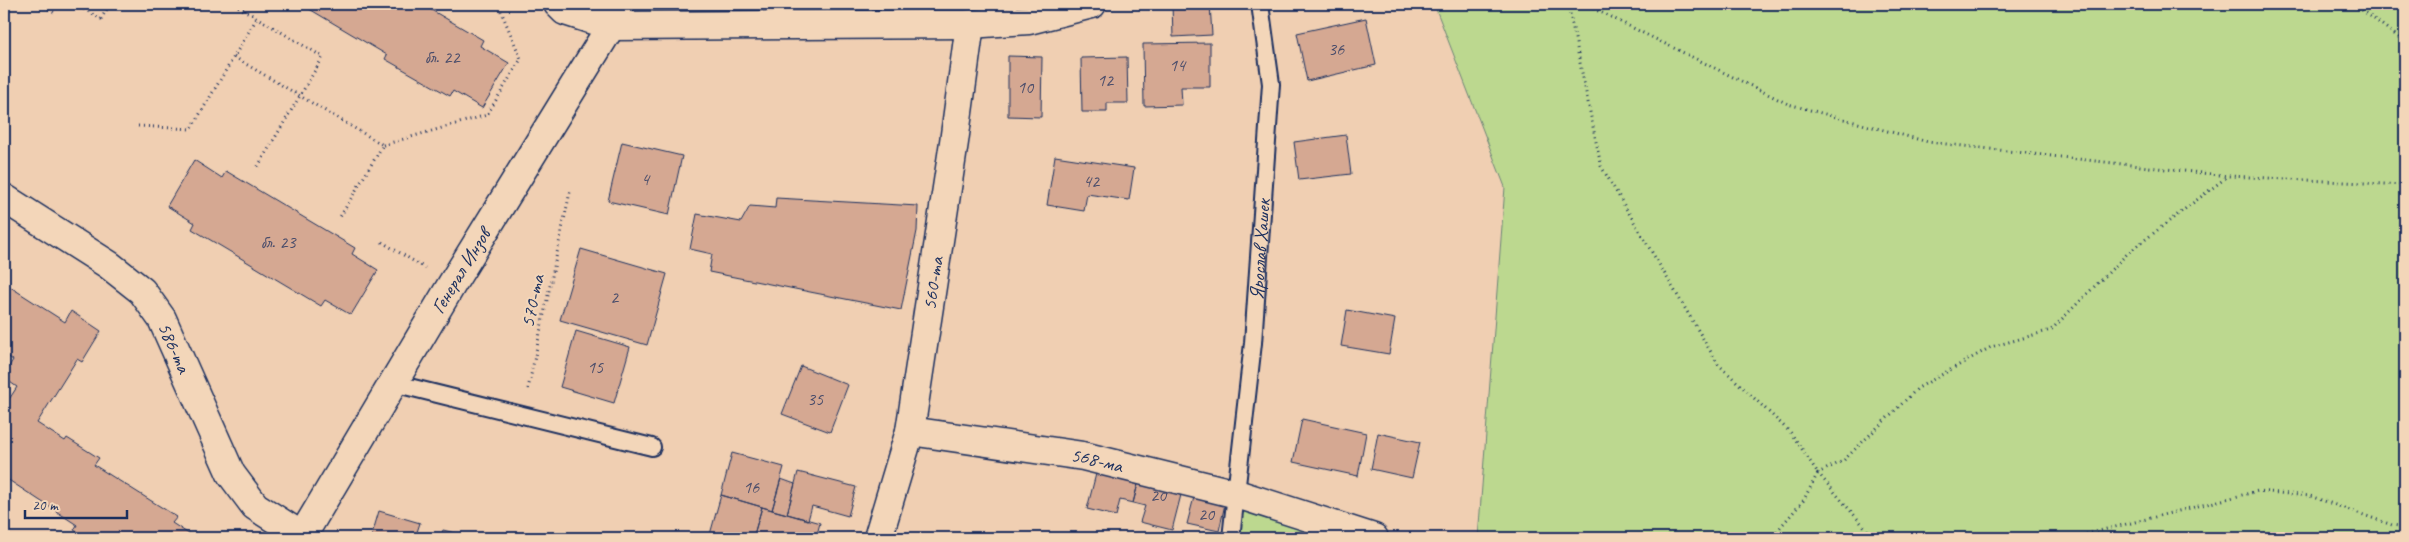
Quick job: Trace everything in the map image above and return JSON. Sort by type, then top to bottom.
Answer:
[{"type":"street","points":[[558,4],[565,11],[616,15],[970,24],[1029,12],[1092,4]]},
{"type":"street","name":"Генерал Инзов","points":[[301,537],[616,15]]},
{"type":"street","name":"560-та","points":[[878,538],[910,431],[953,152],[970,24]]},
{"type":"street","name":"586-та","points":[[4,198],[109,265],[142,291],[162,319],[231,474],[255,506],[301,537]]},
{"type":"street","name":"568-ма","points":[[910,431],[1084,456],[1237,494],[1374,538]]},
{"type":"lane","name":"Ярослав Хашек","points":[[1237,494],[1253,343],[1271,84],[1260,4]]},
{"type":"lane","points":[[393,383],[652,447]]},
{"type":"lane","points":[[1231,538],[1237,494]]},
{"type":"path","points":[[40,4],[54,12],[58,4]]},
{"type":"path","points":[[75,4],[101,19],[110,4]]},
{"type":"path","points":[[234,4],[323,57],[257,168]]},
{"type":"path","points":[[340,217],[383,145],[487,115],[521,59],[498,4]]},
{"type":"path","points":[[1568,4],[1601,166],[1718,364],[1791,433],[1818,472],[1874,538]]},
{"type":"path","points":[[1584,4],[1788,104],[1928,142],[2228,176],[2405,186]]},
{"type":"path","points":[[2354,4],[2405,42]]},
{"type":"path","points":[[138,126],[191,129],[258,18]]},
{"type":"path","points":[[234,57],[383,145]]},
{"type":"path","points":[[1771,538],[1803,501],[1818,472],[1843,461],[1918,388],[1991,347],[2051,330],[2129,252],[2228,176]]},
{"type":"path","name":"570-та","points":[[523,415],[570,192]]},
{"type":"path","points":[[382,242],[452,284]]},
{"type":"path","points":[[2083,538],[2087,534],[2258,491],[2310,496],[2405,528]]},
{"type":"green space","points":[[1434,4],[2405,4],[2405,538],[1478,538],[1505,187]]},
{"type":"green space","points":[[1237,494],[1344,538],[1231,538]]},
{"type":"building","points":[[307,4],[421,4],[483,40],[480,46],[509,63],[482,108],[453,91],[450,96],[385,59],[387,55],[306,7]]},
{"type":"building","points":[[1172,4],[1210,4],[1212,35],[1173,37]]},
{"type":"building","points":[[1366,18],[1376,65],[1307,81],[1297,33]]},
{"type":"building","points":[[1210,43],[1210,87],[1181,87],[1182,105],[1144,106],[1143,44]]},
{"type":"building","points":[[1008,56],[1042,57],[1041,117],[1008,116]]},
{"type":"building","points":[[1127,57],[1128,103],[1107,103],[1107,112],[1082,112],[1081,58]]},
{"type":"building","points":[[1346,135],[1351,174],[1299,180],[1294,142]]},
{"type":"building","points":[[622,142],[682,156],[669,215],[608,201]]},
{"type":"building","points":[[1055,156],[1134,168],[1129,200],[1087,194],[1084,211],[1047,205]]},
{"type":"building","points":[[194,160],[222,178],[226,171],[355,248],[352,254],[378,270],[351,315],[325,300],[321,306],[192,229],[195,223],[167,206]]},
{"type":"building","points":[[776,198],[918,206],[917,231],[901,310],[709,272],[712,254],[690,249],[697,214],[741,222],[750,206],[775,208]]},
{"type":"building","points":[[581,249],[667,274],[647,345],[560,320]]},
{"type":"building","points":[[4,283],[65,322],[71,311],[101,331],[82,362],[77,359],[37,423],[65,441],[67,438],[99,458],[94,465],[177,517],[172,523],[195,538],[86,538],[74,530],[77,525],[4,477],[4,407],[17,387],[4,378],[4,374],[13,360],[4,354]]},
{"type":"building","points":[[1347,310],[1395,319],[1389,354],[1341,346]]},
{"type":"building","points":[[576,331],[630,347],[614,403],[560,387]]},
{"type":"building","points":[[801,366],[848,385],[830,432],[782,414]]},
{"type":"building","points":[[1302,419],[1366,433],[1358,476],[1293,462]]},
{"type":"building","points":[[1378,433],[1420,442],[1412,478],[1371,469]]},
{"type":"building","points":[[732,453],[784,467],[772,510],[721,495]]},
{"type":"building","points":[[1098,466],[1140,476],[1133,503],[1120,500],[1116,516],[1087,509]]},
{"type":"building","points":[[798,472],[856,487],[848,516],[812,506],[808,520],[787,514]]},
{"type":"building","points":[[1140,476],[1183,487],[1172,530],[1140,522],[1145,506],[1133,503]]},
{"type":"building","points":[[781,479],[795,484],[787,514],[772,510]]},
{"type":"building","points":[[721,495],[762,507],[753,538],[709,538]]},
{"type":"building","points":[[1194,497],[1225,504],[1219,531],[1187,524]]},
{"type":"building","points":[[762,507],[820,523],[816,538],[753,538]]},
{"type":"building","points":[[379,511],[420,523],[415,538],[371,538]]},
{"type":"building","points":[[443,530],[475,538],[440,538]]}]
